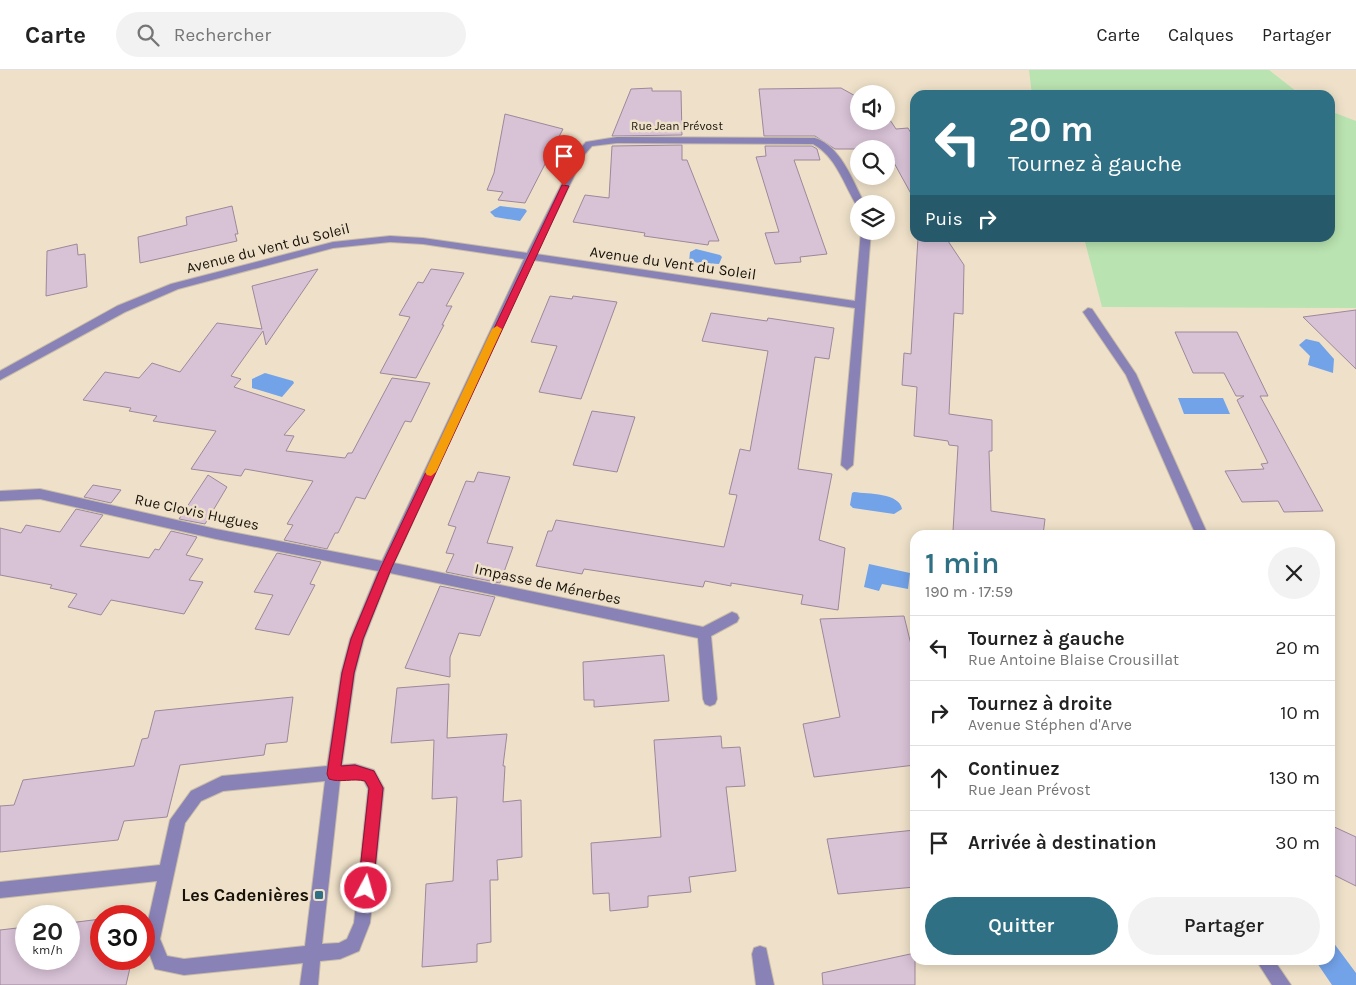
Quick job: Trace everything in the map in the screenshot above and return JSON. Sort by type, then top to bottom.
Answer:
[{"type":"street","name":"Rue Jean Prévost","points":[[309,985],[348,673],[357,639],[386,567],[581,153],[589,144],[601,141],[814,141],[824,144],[828,149],[855,195]]},
{"type":"street","name":"Avenue du Vent du Soleil","points":[[0,376],[143,299],[175,286],[333,245],[390,238],[423,241],[860,305]]},
{"type":"street","points":[[847,465],[865,240]]},
{"type":"street","points":[[1088,312],[1131,374],[1200,530]]},
{"type":"street","name":"Rue Clovis Hugues","points":[[0,496],[40,494],[216,534],[386,567]]},
{"type":"street","name":"Impasse de Ménerbes","points":[[386,567],[704,633]]},
{"type":"street","points":[[710,699],[704,633],[732,618]]},
{"type":"street","points":[[355,772],[369,775],[376,788],[362,923],[353,945],[340,951],[184,967],[161,963],[152,938],[178,820],[196,796],[222,784],[334,774],[355,772]]},
{"type":"street","points":[[0,890],[166,872]]},
{"type":"street","points":[[760,954],[764,985]]},
{"type":"street","points":[[1268,965],[1282,985]]},
{"type":"green space","points":[[1029,70],[1269,70],[1295,90],[1031,90]]},
{"type":"green space","points":[[1335,113],[1356,121],[1356,308],[1102,307],[1085,242],[1335,242]]},
{"type":"water","points":[[500,206],[525,209],[527,211],[520,221],[495,217],[490,212]]},
{"type":"water","points":[[696,249],[720,255],[722,257],[719,264],[689,262],[690,252]]},
{"type":"water","points":[[1306,339],[1319,342],[1334,359],[1333,373],[1308,365],[1310,356],[1299,345]]},
{"type":"water","points":[[265,373],[293,381],[294,383],[282,397],[252,388],[252,379]]},
{"type":"water","points":[[1178,398],[1223,398],[1230,414],[1184,414]]},
{"type":"water","points":[[852,493],[890,497],[900,504],[902,509],[894,514],[853,508],[850,505]]},
{"type":"water","points":[[869,564],[910,573],[908,589],[882,584],[879,591],[864,587]]},
{"type":"water","points":[[1335,945],[1356,973],[1356,985],[1332,985],[1318,965],[1335,965]]},
{"type":"building","points":[[652,88],[652,91],[681,91],[682,135],[612,136],[631,89]]},
{"type":"building","points":[[841,88],[850,93],[850,130],[895,130],[895,128],[908,128],[910,131],[910,192],[895,165],[895,140],[850,140],[850,149],[835,149],[815,136],[764,136],[759,89]]},
{"type":"building","points":[[505,114],[563,129],[525,203],[498,200],[503,192],[487,190],[494,173]]},
{"type":"building","points":[[682,145],[682,160],[687,160],[719,241],[709,241],[708,245],[644,236],[645,233],[573,222],[585,195],[609,198],[612,146]]},
{"type":"building","points":[[765,146],[812,146],[817,149],[820,160],[794,160],[827,254],[800,257],[801,262],[775,264],[765,233],[779,232],[756,157],[766,156]]},
{"type":"building","points":[[232,206],[238,234],[235,234],[237,241],[140,263],[138,237],[187,225],[186,217]]},
{"type":"building","points":[[918,242],[949,242],[964,265],[963,314],[954,313],[949,414],[992,420],[992,451],[989,451],[991,511],[1045,519],[1044,530],[953,530],[958,446],[949,445],[948,441],[914,436],[917,387],[902,385],[904,353],[911,354]]},
{"type":"building","points":[[77,244],[78,255],[85,254],[87,287],[46,296],[47,251]]},
{"type":"building","points":[[318,269],[266,345],[263,331],[231,376],[241,379],[234,387],[305,410],[284,435],[294,436],[286,451],[345,458],[348,453],[352,453],[392,378],[430,383],[411,422],[405,421],[365,499],[356,497],[338,533],[335,533],[327,549],[284,540],[293,525],[287,524],[313,481],[245,469],[241,476],[191,469],[216,431],[153,421],[157,416],[129,411],[131,408],[83,400],[105,372],[139,378],[152,363],[180,372],[217,323],[262,329],[252,286]]},
{"type":"building","points":[[431,269],[464,273],[446,306],[452,306],[442,325],[444,325],[416,378],[380,373],[410,317],[399,315],[418,282],[423,283]]},
{"type":"building","points":[[550,296],[572,299],[573,296],[617,302],[581,399],[539,392],[557,346],[531,342]]},
{"type":"building","points":[[1356,310],[1356,369],[1303,317]]},
{"type":"building","points":[[711,313],[767,321],[768,318],[834,328],[829,359],[815,357],[798,469],[832,474],[819,540],[845,548],[838,610],[801,604],[803,595],[731,583],[731,586],[705,581],[703,587],[584,569],[582,574],[536,566],[548,531],[552,531],[556,520],[724,547],[737,495],[729,494],[740,449],[750,451],[768,351],[702,341]]},
{"type":"building","points":[[1175,332],[1237,332],[1268,396],[1260,396],[1323,511],[1284,512],[1278,501],[1242,502],[1225,471],[1264,469],[1261,464],[1268,463],[1237,400],[1244,396],[1236,396],[1224,373],[1193,373]]},
{"type":"building","points":[[592,411],[635,417],[617,472],[573,465]]},
{"type":"building","points":[[478,472],[510,477],[487,543],[513,547],[500,583],[446,572],[454,554],[446,553],[456,527],[448,525],[466,481],[474,482]]},
{"type":"building","points":[[208,475],[227,487],[205,524],[179,519]]},
{"type":"building","points":[[93,485],[121,490],[111,503],[84,497]]},
{"type":"building","points":[[76,509],[103,515],[80,546],[149,558],[155,549],[159,550],[171,531],[197,537],[186,555],[203,559],[189,580],[203,582],[184,614],[111,600],[101,615],[68,607],[77,594],[50,588],[52,585],[0,575],[0,528],[21,533],[26,525],[60,532]]},
{"type":"building","points":[[277,553],[321,562],[310,584],[315,585],[289,635],[255,629],[273,595],[254,592]]},
{"type":"building","points":[[440,586],[495,597],[480,636],[459,633],[450,657],[450,677],[405,668]]},
{"type":"building","points":[[904,616],[910,641],[910,766],[814,777],[803,724],[840,717],[820,619]]},
{"type":"building","points":[[664,655],[669,701],[594,707],[594,700],[584,700],[583,662]]},
{"type":"building","points":[[449,684],[447,738],[507,734],[503,766],[505,766],[503,802],[521,800],[522,857],[497,860],[498,880],[490,880],[491,942],[477,944],[477,962],[422,967],[426,884],[453,881],[457,797],[432,799],[434,740],[391,743],[397,688]]},
{"type":"building","points":[[293,697],[287,742],[266,744],[264,755],[180,765],[167,817],[124,821],[118,840],[0,852],[0,806],[14,805],[23,780],[134,766],[142,739],[148,738],[155,711]]},
{"type":"building","points":[[721,736],[722,748],[740,747],[745,786],[726,787],[736,871],[689,877],[691,892],[648,896],[648,907],[610,911],[609,893],[593,894],[591,843],[661,837],[654,740]]},
{"type":"building","points":[[1335,827],[1356,837],[1356,886],[1335,876]]},
{"type":"building","points":[[910,831],[910,887],[838,894],[827,839]]},
{"type":"building","points":[[90,920],[90,970],[129,970],[126,985],[0,985],[0,930],[15,928],[15,970],[80,970],[80,922]]},
{"type":"building","points":[[910,954],[910,965],[915,965],[915,985],[823,985],[822,973]]},
{"type":"slow traffic","points":[[431,472],[497,329]]},
{"type":"place","name":"Les Cadenières","points":[[319,895]]},
{"type":"route","points":[[366,888],[376,788],[369,775],[355,772],[334,774],[348,673],[357,639],[386,567],[564,186]]}]
